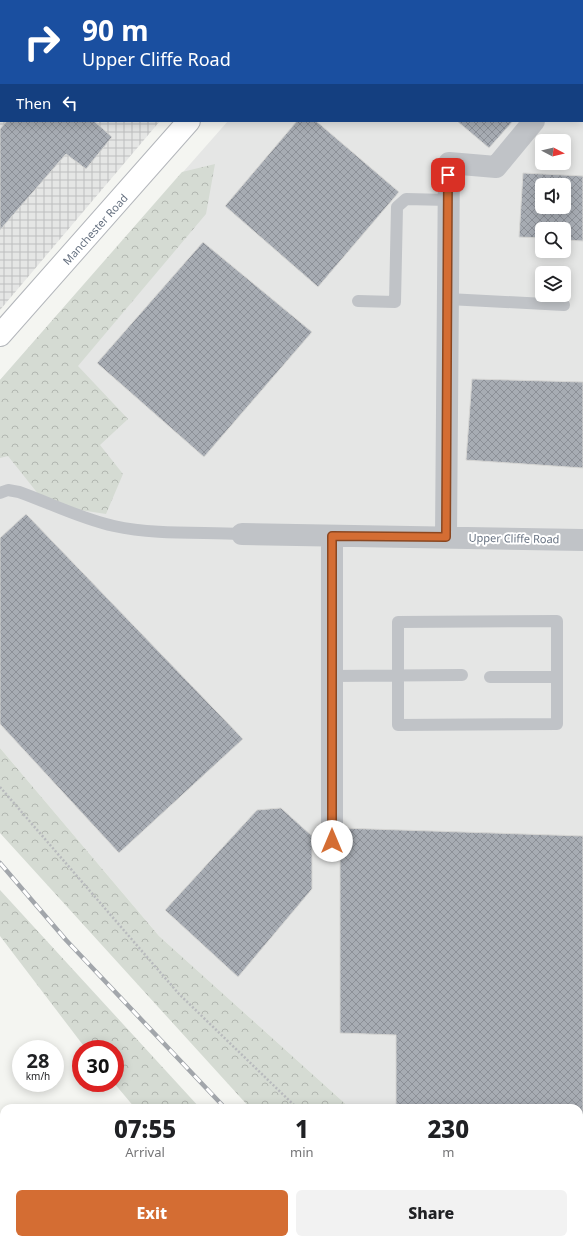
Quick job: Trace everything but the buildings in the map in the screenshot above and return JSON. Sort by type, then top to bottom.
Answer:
[{"type":"main road","name":"Manchester Road","points":[[0,335],[188,122]]},
{"type":"street","points":[[446,537],[449,163],[496,167],[533,122]]},
{"type":"street","name":"Upper Cliffe Road","points":[[242,534],[583,540]]},
{"type":"street","points":[[332,536],[332,841]]},
{"type":"lane","points":[[358,301],[395,302],[397,207],[406,199],[448,200]]},
{"type":"lane","points":[[448,299],[564,305]]},
{"type":"lane","points":[[0,493],[8,490],[19,492],[94,521],[138,530],[242,534]]},
{"type":"lane","points":[[557,621],[557,724],[398,725],[398,676],[398,622],[557,621]]},
{"type":"lane","points":[[332,676],[462,675]]},
{"type":"lane","points":[[490,677],[557,677]]},
{"type":"path","points":[[0,787],[179,994],[293,1104]]},
{"type":"shaded area","points":[[0,122],[159,122],[0,310]]},
{"type":"shaded area","points":[[227,122],[583,122],[583,1104],[346,1104],[159,936],[0,748],[0,380]]},
{"type":"green space","points":[[215,164],[206,214],[78,366],[128,419],[100,445],[123,474],[106,514],[47,505],[8,456],[0,458],[0,380],[182,172]]},
{"type":"green space","points":[[0,748],[159,936],[346,1104],[246,1104],[0,833]]},
{"type":"green space","points":[[0,890],[196,1104],[132,1104],[122,1092],[124,1092],[124,1040],[79,1040],[0,936]]},
{"type":"railway","points":[[0,863],[66,940],[221,1104]]},
{"type":"route","points":[[332,841],[332,536],[446,537],[448,175]]}]
